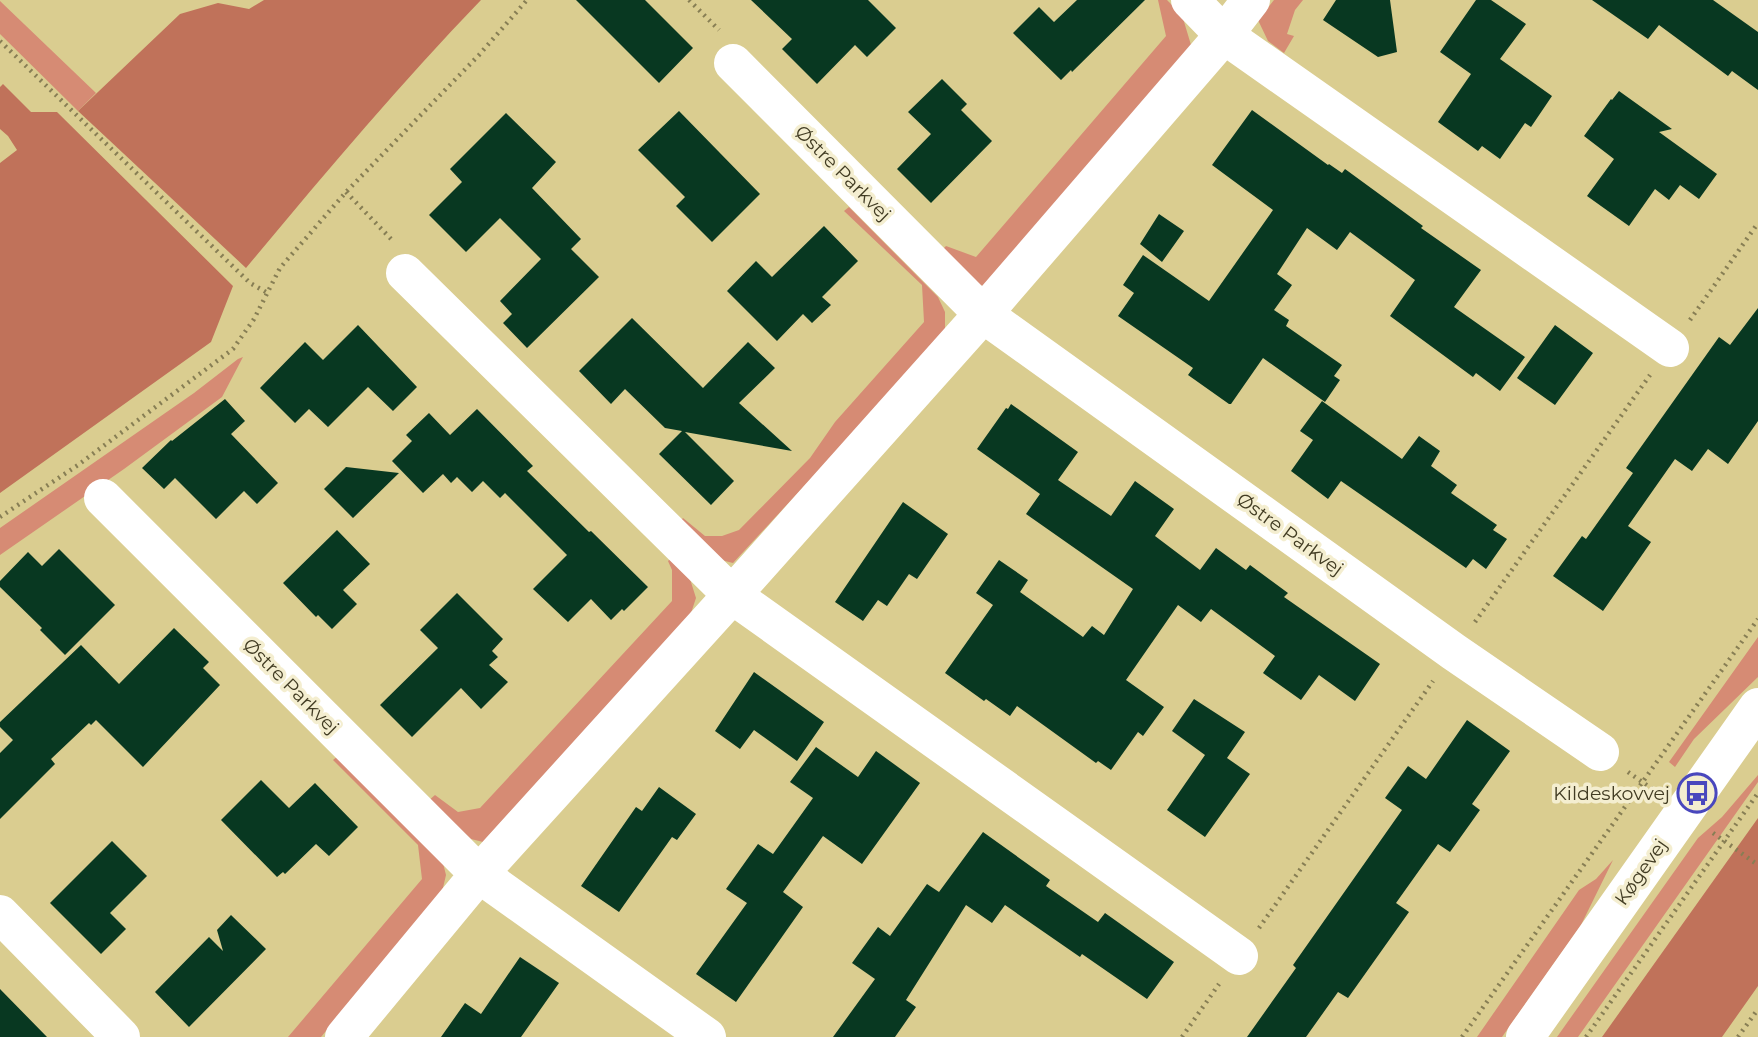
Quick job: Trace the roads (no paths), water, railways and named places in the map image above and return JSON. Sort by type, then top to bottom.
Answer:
[{"type":"street","points":[[1190,0],[1224,34],[1670,348]]},
{"type":"street","points":[[344,1037],[479,874],[983,314],[1251,0]]},
{"type":"street","name":"Østre Parkvej","points":[[733,62],[983,314],[1454,652],[1600,752]]},
{"type":"street","points":[[405,273],[732,595],[1239,956]]},
{"type":"street","name":"Østre Parkvej","points":[[103,498],[479,874],[707,1037]]},
{"type":"street","name":"Køgevej","points":[[1525,1037],[1758,707]]},
{"type":"street","points":[[0,914],[121,1037]]},
{"type":"place","name":"Kildeskovvej","points":[[1697,793]]}]
